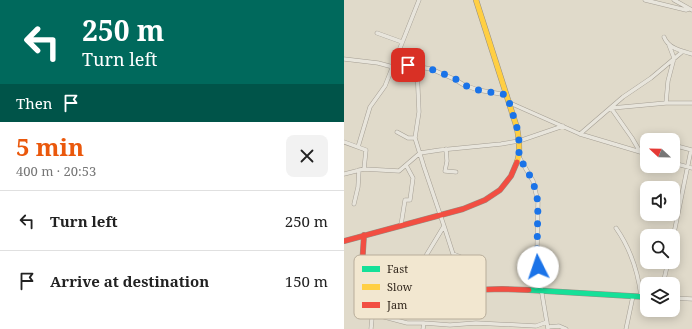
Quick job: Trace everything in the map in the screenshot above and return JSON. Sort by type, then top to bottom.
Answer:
[{"type":"street","points":[[358,147],[370,107],[385,86],[419,0]]},
{"type":"street","points":[[344,241],[463,209],[485,200],[500,190],[511,176],[519,157],[519,141],[510,103],[476,0]]},
{"type":"street","points":[[645,0],[691,10]]},
{"type":"street","points":[[674,0],[691,10]]},
{"type":"street","points":[[377,33],[402,42]]},
{"type":"street","points":[[664,37],[674,58],[668,81],[666,103]]},
{"type":"street","points":[[669,45],[682,52],[692,54]]},
{"type":"street","points":[[580,134],[623,97],[651,78],[682,52]]},
{"type":"street","points":[[344,59],[378,63],[393,67],[408,65],[431,69],[478,90],[507,95]]},
{"type":"street","points":[[417,67],[419,112],[415,138],[453,254],[456,255]]},
{"type":"street","points":[[510,103],[580,134],[639,150]]},
{"type":"street","points":[[611,108],[666,103],[692,103]]},
{"type":"street","points":[[611,108],[639,150]]},
{"type":"street","points":[[344,174],[364,169],[399,171],[420,154],[446,149],[519,141],[562,126]]},
{"type":"street","points":[[397,132],[408,138],[415,138]]},
{"type":"street","points":[[344,142],[365,150],[364,169]]},
{"type":"street","points":[[675,229],[690,167],[692,150],[680,147]]},
{"type":"street","points":[[446,149],[446,171],[456,172]]},
{"type":"street","points":[[519,157],[533,181],[538,202],[537,251],[541,290],[548,328],[559,326],[566,329]]},
{"type":"street","points":[[401,225],[405,200],[410,200],[413,178],[406,165]]},
{"type":"street","points":[[680,165],[690,167]]},
{"type":"street","points":[[354,204],[358,187],[359,170]]},
{"type":"street","points":[[426,255],[444,226]]},
{"type":"street","points":[[616,228],[635,264],[640,289]]},
{"type":"street","points":[[363,255],[364,235]]},
{"type":"street","points":[[486,290],[541,290],[640,296]]},
{"type":"street","points":[[626,329],[633,296]]},
{"type":"street","points":[[680,298],[692,299]]},
{"type":"street","points":[[371,329],[372,319]]},
{"type":"street","points":[[392,319],[407,323],[450,325],[476,323],[530,327],[547,322]]},
{"type":"street","points":[[423,329],[424,323]]},
{"type":"street","points":[[475,329],[476,323]]},
{"type":"traffic: fast","points":[[529,290],[640,297]]},
{"type":"traffic: slow","points":[[476,0],[517,128],[519,141],[517,162]]},
{"type":"traffic: jam","points":[[344,241],[463,209],[485,200],[500,190],[511,176],[517,162]]},
{"type":"traffic: jam","points":[[363,255],[364,235]]},
{"type":"traffic: jam","points":[[486,290],[529,290]]},
{"type":"route","points":[[408,65],[431,69],[478,90],[507,95],[517,128],[519,157],[533,181],[538,202],[538,267]]}]
